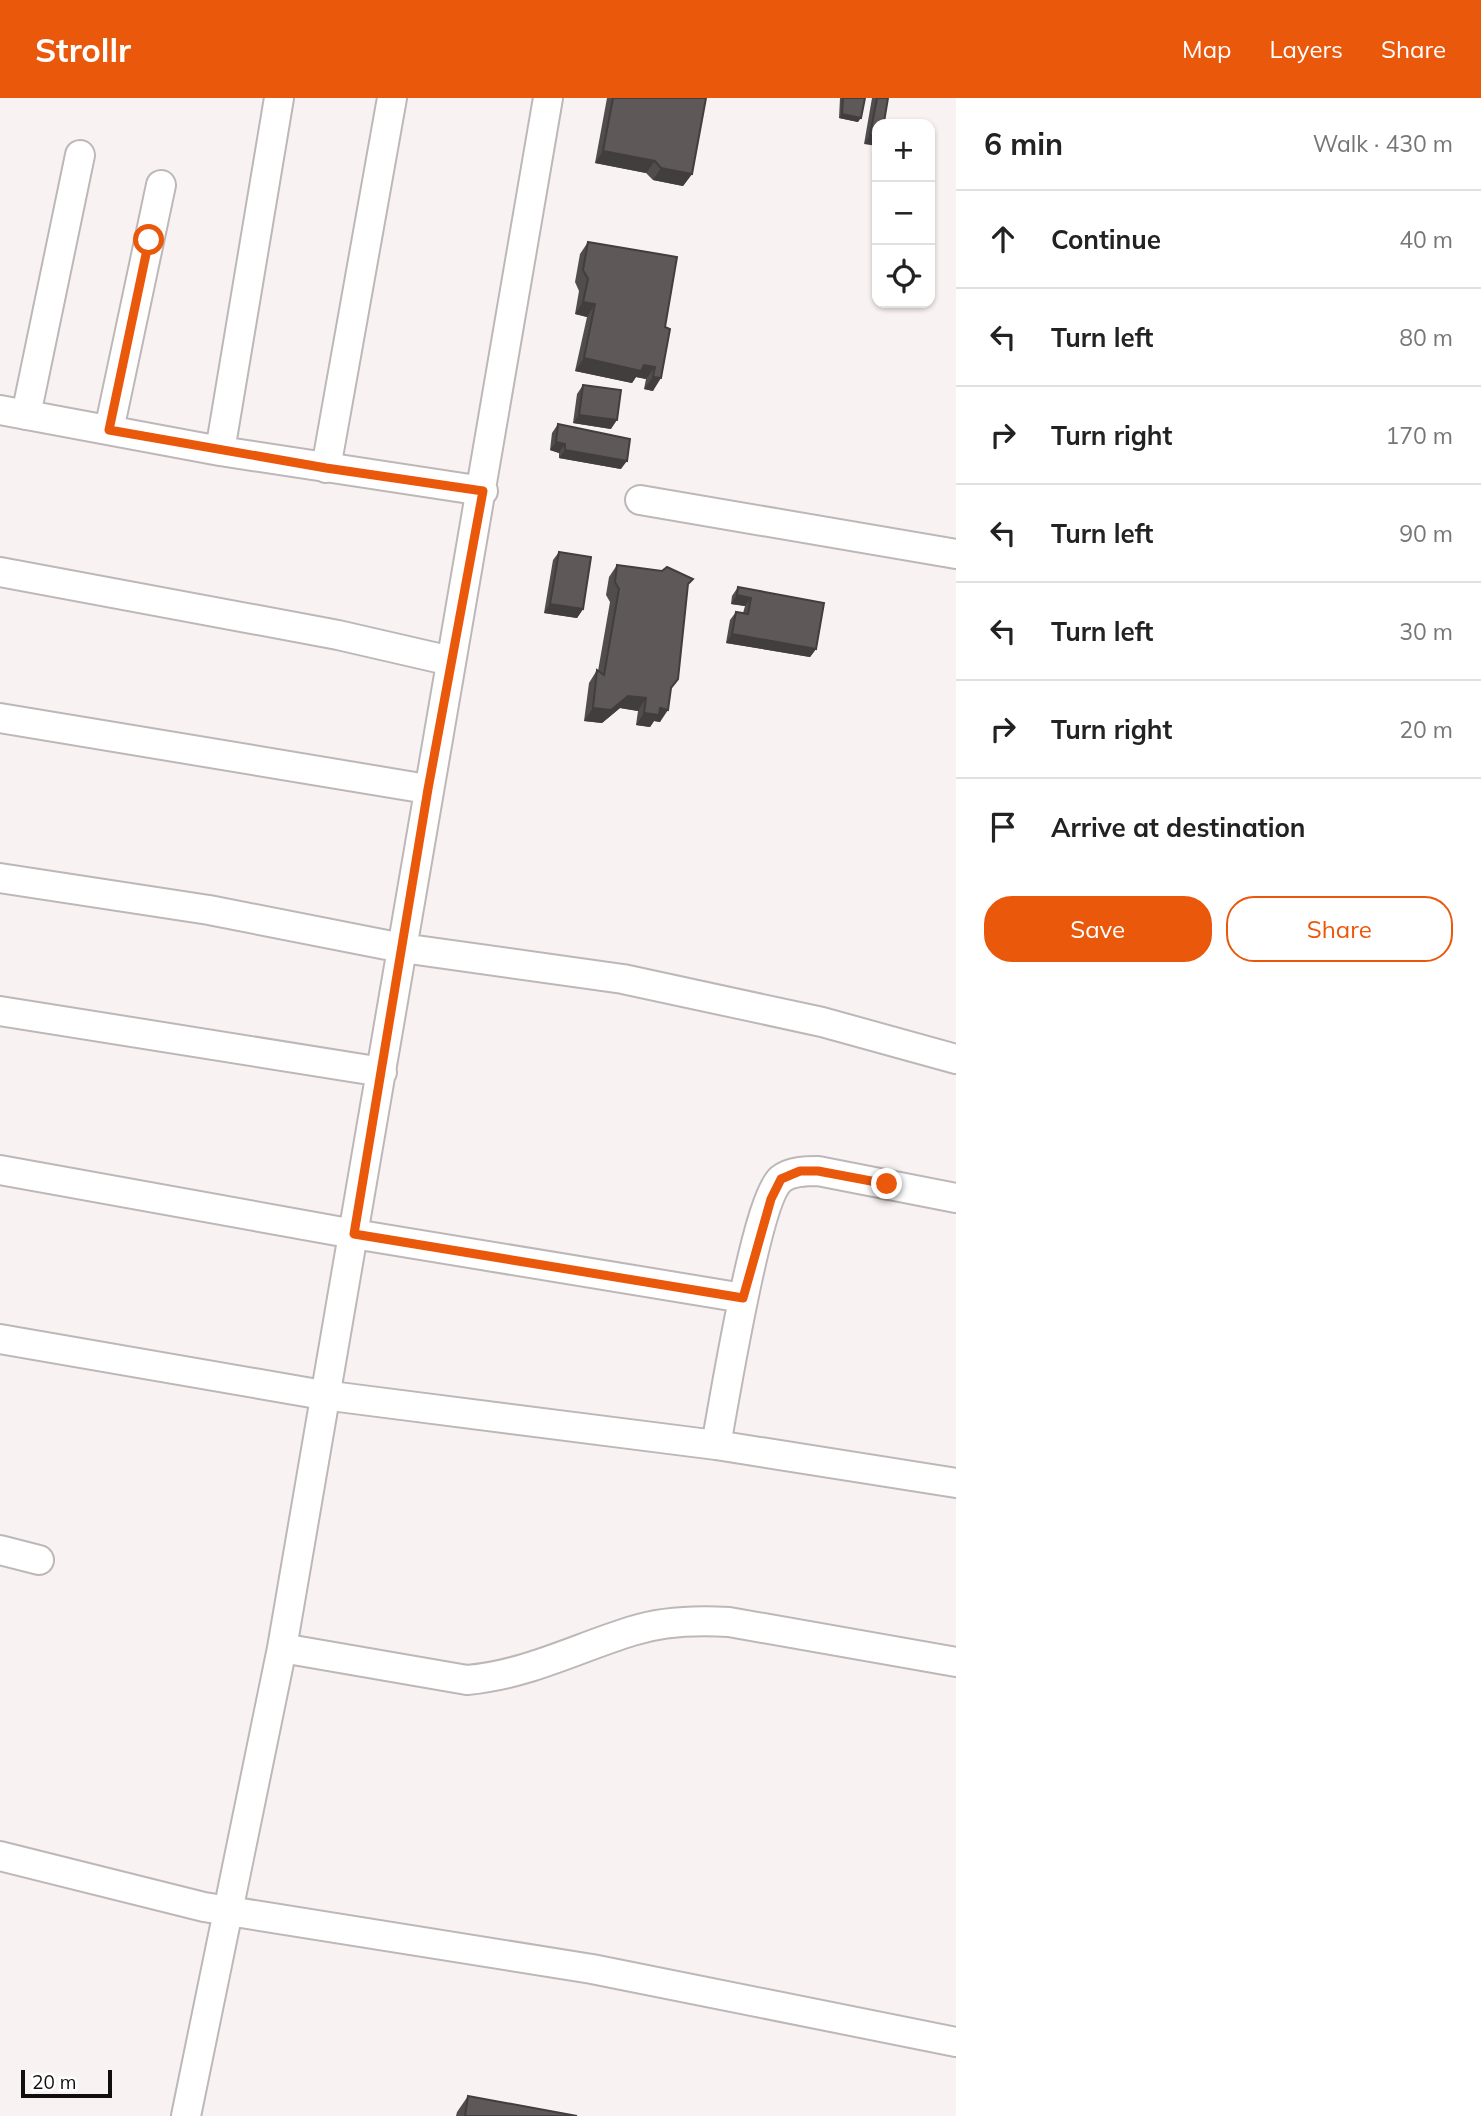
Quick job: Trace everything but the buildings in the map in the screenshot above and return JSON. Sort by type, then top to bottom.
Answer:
[{"type":"street","points":[[220,451],[279,98]]},
{"type":"street","points":[[326,468],[392,98]]},
{"type":"street","points":[[186,2116],[282,1648],[428,789],[483,491],[548,98]]},
{"type":"street","points":[[80,155],[13,412],[220,451],[483,491]]},
{"type":"street","points":[[109,430],[161,185]]},
{"type":"street","points":[[640,500],[956,554]]},
{"type":"street","points":[[0,572],[338,635],[451,661]]},
{"type":"street","points":[[0,718],[428,789]]},
{"type":"street","points":[[0,878],[209,910],[402,948],[623,979],[822,1022],[956,1059]]},
{"type":"street","points":[[0,1011],[382,1072]]},
{"type":"street","points":[[0,1170],[354,1234],[743,1298]]},
{"type":"street","points":[[716,1446],[743,1298],[771,1199],[781,1179],[800,1171],[818,1171],[956,1198]]},
{"type":"street","points":[[0,1339],[323,1395],[716,1446],[956,1483]]},
{"type":"street","points":[[0,1550],[39,1560]]},
{"type":"street","points":[[282,1648],[467,1680],[488,1678],[575,1654],[633,1630],[692,1620],[729,1622],[956,1662]]},
{"type":"street","points":[[0,1856],[70,1875],[230,1911],[592,1969],[956,2042]]},
{"type":"route","points":[[149,240],[109,430],[220,451],[483,491],[428,789],[354,1234],[743,1298],[763,1224],[781,1179],[800,1171],[818,1171],[887,1184]]}]
